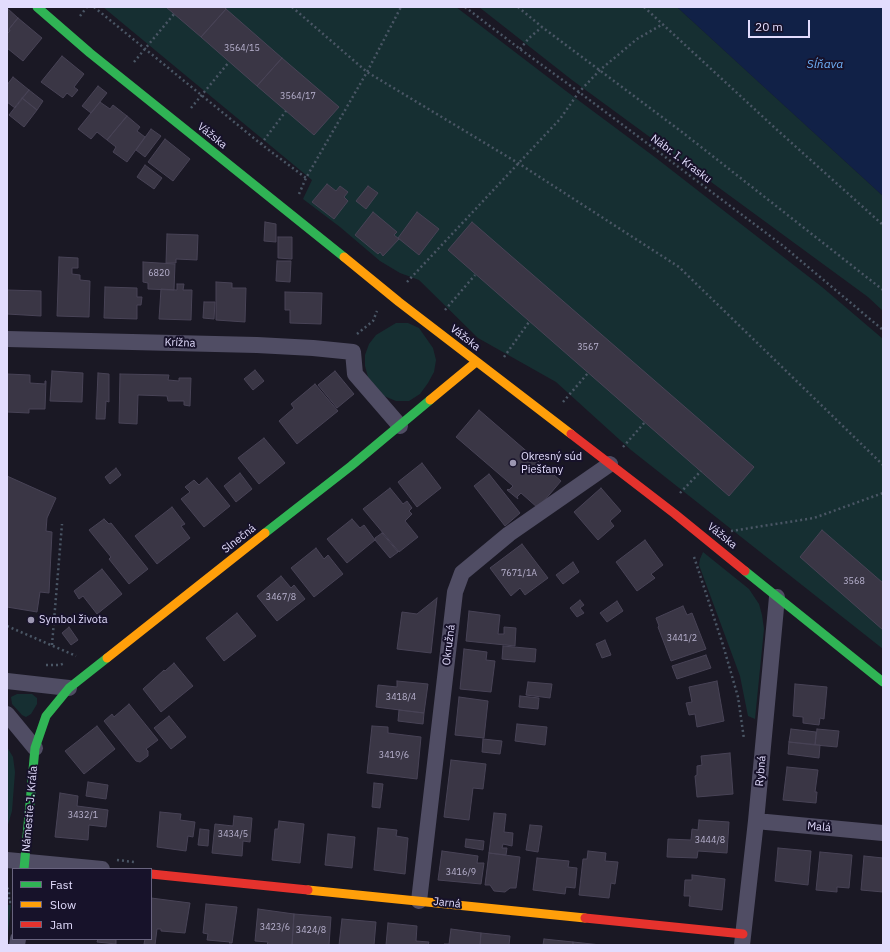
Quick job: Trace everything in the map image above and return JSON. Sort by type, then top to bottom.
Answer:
[{"type":"street","name":"Vážska","points":[[37,7],[120,77],[399,302],[476,362],[614,458],[702,535],[883,682]]},
{"type":"street","name":"Krížna","points":[[7,339],[257,345],[347,351]]},
{"type":"street","points":[[347,351],[355,374],[400,426]]},
{"type":"street","name":"Slnečná","points":[[35,748],[46,716],[69,688],[400,426],[476,362]]},
{"type":"street","name":"Okružná","points":[[419,901],[455,592],[462,573],[509,534],[614,458]]},
{"type":"street","name":"Rybná","points":[[743,940],[777,597]]},
{"type":"street","points":[[7,681],[69,688]]},
{"type":"street","points":[[7,714],[35,748]]},
{"type":"street","name":"Námestie J. Kráľa","points":[[25,865],[35,748]]},
{"type":"street","name":"Malá","points":[[756,821],[883,833]]},
{"type":"street","points":[[7,860],[25,865],[107,864]]},
{"type":"street","name":"Jarná","points":[[152,874],[419,901],[743,940]]},
{"type":"path","points":[[94,7],[261,144],[306,178],[367,72],[401,7]]},
{"type":"path","points":[[292,7],[367,72],[518,163],[679,267],[883,464]]},
{"type":"path","name":"Nábr. I. Krasku","points":[[465,7],[520,50],[579,92],[782,245],[883,330]]},
{"type":"path","points":[[518,7],[542,27],[682,132],[883,290]]},
{"type":"path","points":[[644,7],[883,225]]},
{"type":"path","points":[[120,77],[174,14]]},
{"type":"path","points":[[404,285],[560,119],[579,92],[600,70],[637,40],[663,24]]},
{"type":"path","points":[[520,50],[529,38],[542,27]]},
{"type":"path","points":[[178,124],[229,62]]},
{"type":"path","points":[[261,144],[286,111]]},
{"type":"path","points":[[444,310],[475,275]]},
{"type":"path","points":[[347,351],[347,337],[356,334],[372,321],[380,306]]},
{"type":"path","points":[[501,361],[529,322]]},
{"type":"path","points":[[560,405],[588,373]]},
{"type":"path","points":[[614,458],[645,422]]},
{"type":"path","points":[[676,497],[701,471]]},
{"type":"path","points":[[744,744],[736,690],[723,645],[691,548],[702,535],[814,518],[883,493]]},
{"type":"path","points":[[52,645],[62,524]]},
{"type":"path","points":[[7,626],[79,657],[72,659]]},
{"type":"path","points":[[44,665],[60,665],[66,662]]},
{"type":"path","points":[[107,864],[136,862]]},
{"type":"path","points":[[7,888],[9,890],[9,902],[12,902]]},
{"type":"green space","points":[[103,7],[456,7],[656,158],[822,287],[883,339],[883,649],[631,450],[556,382],[478,338],[419,280],[400,273],[380,261],[340,227],[303,199],[312,180]]},
{"type":"green space","points":[[479,7],[677,7],[883,196],[883,311],[868,297],[572,80]]},
{"type":"green space","points":[[396,323],[408,323],[419,328],[433,348],[436,360],[434,372],[428,383],[420,394],[409,401],[396,401],[384,396],[368,377],[365,366],[365,355],[369,344],[376,335]]},
{"type":"green space","points":[[703,552],[749,589],[759,604],[764,629],[755,719],[748,716],[740,676],[699,565]]},
{"type":"green space","points":[[17,694],[32,694],[37,698],[37,704],[31,714],[26,717],[22,715],[12,704],[11,697]]},
{"type":"green space","points":[[7,747],[13,757],[15,772],[12,811],[7,828]]},
{"type":"green space","points":[[7,905],[11,905],[7,943]]},
{"type":"water","name":"Sĺňava","points":[[677,7],[883,7],[883,196],[764,87]]},
{"type":"building","points":[[166,7],[224,7],[226,9],[201,37]]},
{"type":"building","points":[[7,8],[18,18],[7,34]]},
{"type":"building","points":[[226,9],[282,58],[257,86],[201,37]]},
{"type":"building","points":[[18,18],[42,38],[23,61],[7,48],[7,34]]},
{"type":"building","points":[[62,56],[84,74],[74,87],[78,90],[72,97],[67,93],[63,98],[41,82]]},
{"type":"building","points":[[282,58],[339,107],[314,135],[257,86]]},
{"type":"building","points":[[13,77],[29,90],[15,108],[7,102],[7,85]]},
{"type":"building","points":[[98,86],[107,93],[91,113],[82,106]]},
{"type":"building","points":[[29,90],[43,101],[37,110],[22,98]]},
{"type":"building","points":[[22,98],[37,110],[24,127],[9,115]]},
{"type":"building","points":[[100,102],[110,109],[113,105],[127,116],[107,140],[97,132],[91,139],[78,129]]},
{"type":"building","points":[[127,116],[140,127],[137,131],[145,137],[127,162],[113,152],[116,147],[107,140]]},
{"type":"building","points":[[151,129],[161,136],[145,157],[136,150]]},
{"type":"building","points":[[165,139],[190,159],[173,181],[148,162]]},
{"type":"building","points":[[145,165],[162,178],[154,189],[137,177]]},
{"type":"building","points":[[327,184],[336,191],[340,186],[348,192],[344,197],[348,201],[334,219],[312,202]]},
{"type":"building","points":[[368,186],[378,193],[366,209],[356,201]]},
{"type":"building","points":[[373,212],[397,232],[394,235],[399,239],[383,256],[380,252],[378,254],[355,235]]},
{"type":"building","points":[[417,212],[439,229],[419,255],[398,238]]},
{"type":"building","points":[[265,222],[276,224],[276,242],[264,241]]},
{"type":"building","points":[[472,222],[754,467],[729,496],[448,250]]},
{"type":"building","points":[[167,234],[198,235],[197,260],[176,259],[176,263],[166,263]]},
{"type":"building","points":[[278,237],[292,237],[292,259],[278,258]]},
{"type":"building","points":[[59,257],[78,258],[78,268],[72,268],[72,274],[80,275],[80,280],[90,281],[89,317],[57,316]]},
{"type":"building","points":[[277,261],[291,261],[290,282],[276,281]]},
{"type":"building","points":[[143,262],[175,264],[174,290],[148,289],[148,283],[143,282]]},
{"type":"building","points":[[216,282],[232,283],[232,288],[246,288],[245,322],[216,320]]},
{"type":"building","points":[[177,284],[184,284],[183,290],[192,290],[191,320],[159,319],[161,289],[177,290]]},
{"type":"building","points":[[105,287],[137,288],[137,297],[142,297],[141,305],[137,305],[137,319],[104,318]]},
{"type":"building","points":[[7,290],[41,291],[41,316],[7,314]]},
{"type":"building","points":[[285,292],[322,293],[321,324],[290,323],[290,310],[285,310]]},
{"type":"building","points":[[204,302],[215,302],[214,319],[203,318]]},
{"type":"building","points":[[255,370],[264,381],[253,390],[244,379]]},
{"type":"building","points":[[52,371],[83,373],[82,402],[50,401]]},
{"type":"building","points":[[335,371],[354,394],[337,408],[318,385]]},
{"type":"building","points":[[98,373],[109,374],[109,402],[106,401],[105,419],[96,419]]},
{"type":"building","points":[[7,374],[30,375],[30,383],[45,384],[46,381],[45,409],[29,409],[29,413],[7,412]]},
{"type":"building","points":[[120,374],[169,375],[168,380],[179,381],[179,378],[191,378],[190,406],[184,405],[184,401],[168,401],[167,396],[138,395],[137,424],[119,423]]},
{"type":"building","points":[[315,384],[338,411],[297,444],[279,421],[294,408],[291,404]]},
{"type":"building","points":[[479,410],[561,481],[538,508],[521,493],[517,497],[518,499],[507,490],[513,486],[456,437]]},
{"type":"building","points":[[264,438],[285,463],[259,484],[238,458]]},
{"type":"building","points":[[422,463],[441,488],[417,507],[398,482]]},
{"type":"building","points":[[116,468],[121,475],[110,484],[105,477]]},
{"type":"building","points":[[240,473],[252,489],[236,502],[224,486]]},
{"type":"building","points":[[489,474],[520,513],[505,526],[474,486]]},
{"type":"building","points":[[7,476],[56,498],[47,518],[46,531],[52,532],[49,593],[40,592],[37,612],[7,607]]},
{"type":"building","points":[[207,478],[230,506],[204,527],[181,499],[190,492],[185,487],[194,480],[199,485]]},
{"type":"building","points":[[390,488],[403,504],[407,501],[412,508],[409,511],[412,514],[405,521],[418,537],[399,552],[363,509]]},
{"type":"building","points":[[601,488],[621,511],[610,521],[614,526],[598,540],[574,512]]},
{"type":"building","points":[[172,507],[185,524],[181,526],[190,538],[157,564],[135,536]]},
{"type":"building","points":[[104,519],[109,524],[111,523],[148,569],[129,584],[109,559],[111,557],[89,530]]},
{"type":"building","points":[[352,519],[360,528],[364,525],[375,540],[347,563],[327,539]]},
{"type":"building","points":[[822,530],[883,583],[883,630],[800,557]]},
{"type":"building","points":[[382,533],[398,552],[390,558],[375,540],[375,538]]},
{"type":"building","points":[[645,540],[663,565],[651,574],[655,578],[637,591],[616,562]]},
{"type":"building","points":[[522,544],[548,578],[525,595],[520,588],[511,596],[490,568]]},
{"type":"building","points":[[316,548],[324,559],[328,555],[343,574],[314,597],[291,568]]},
{"type":"building","points":[[573,562],[579,572],[563,584],[556,575]]},
{"type":"building","points":[[102,569],[122,594],[97,614],[83,596],[79,599],[74,591]]},
{"type":"building","points":[[281,576],[291,588],[294,585],[305,599],[277,621],[257,596]]},
{"type":"building","points":[[437,598],[431,653],[397,649],[402,612],[417,614]]},
{"type":"building","points":[[580,600],[584,605],[580,608],[584,613],[577,617],[570,608]]},
{"type":"building","points":[[617,601],[623,611],[607,622],[600,613]]},
{"type":"building","points":[[683,606],[687,615],[692,613],[706,649],[671,661],[656,618]]},
{"type":"building","points":[[469,611],[500,615],[498,634],[504,634],[504,627],[516,628],[515,646],[466,641]]},
{"type":"building","points":[[237,613],[256,636],[224,661],[206,638]]},
{"type":"building","points":[[69,627],[78,640],[71,645],[62,633]]},
{"type":"building","points":[[605,640],[611,655],[602,658],[596,644]]},
{"type":"building","points":[[503,646],[536,649],[535,662],[502,659]]},
{"type":"building","points":[[464,649],[487,652],[486,660],[495,661],[491,692],[460,689]]},
{"type":"building","points":[[706,655],[711,668],[677,679],[672,666]]},
{"type":"building","points":[[174,663],[193,686],[161,712],[143,689]]},
{"type":"building","points":[[397,681],[428,684],[424,713],[376,707],[378,685],[397,687]]},
{"type":"building","points":[[717,681],[724,721],[697,727],[695,714],[689,715],[686,703],[692,702],[689,687]]},
{"type":"building","points":[[528,682],[552,684],[550,698],[526,695]]},
{"type":"building","points":[[795,684],[827,687],[824,719],[820,718],[819,725],[803,723],[803,717],[793,716]]},
{"type":"building","points":[[520,696],[539,698],[538,709],[519,707]]},
{"type":"building","points":[[459,697],[488,701],[484,738],[455,735]]},
{"type":"building","points":[[129,704],[158,740],[146,749],[148,751],[148,756],[140,762],[136,761],[104,721],[112,714],[114,717]]},
{"type":"building","points":[[399,710],[424,713],[423,724],[398,721]]},
{"type":"building","points":[[169,716],[186,737],[171,749],[154,728]]},
{"type":"building","points":[[517,724],[547,727],[545,745],[515,741]]},
{"type":"building","points":[[97,726],[115,749],[84,774],[65,751]]},
{"type":"building","points":[[372,726],[388,727],[388,733],[421,737],[417,779],[367,773]]},
{"type":"building","points":[[791,729],[816,732],[815,745],[789,742]]},
{"type":"building","points":[[817,729],[839,731],[837,747],[815,745]]},
{"type":"building","points":[[483,739],[502,741],[500,754],[482,752]]},
{"type":"building","points":[[789,742],[820,745],[819,758],[788,754]]},
{"type":"building","points":[[730,753],[733,794],[697,797],[695,776],[697,775],[697,766],[702,765],[701,756]]},
{"type":"building","points":[[451,760],[486,764],[483,789],[473,788],[469,820],[444,817]]},
{"type":"building","points":[[787,767],[818,770],[815,792],[817,792],[816,803],[783,800]]},
{"type":"building","points":[[88,782],[108,785],[106,799],[86,796]]},
{"type":"building","points":[[374,783],[383,784],[380,808],[372,807]]},
{"type":"building","points":[[60,793],[78,796],[77,806],[108,810],[106,827],[89,825],[88,840],[55,837]]},
{"type":"building","points":[[160,812],[181,814],[180,820],[195,822],[193,837],[188,836],[186,851],[157,847]]},
{"type":"building","points":[[494,813],[506,814],[504,832],[513,833],[512,846],[503,844],[502,848],[507,848],[506,855],[489,853]]},
{"type":"building","points":[[234,816],[252,818],[250,842],[243,841],[242,856],[212,853],[215,824],[233,826]]},
{"type":"building","points":[[699,820],[729,822],[727,853],[698,851],[697,858],[667,857],[668,839],[691,840],[692,829],[698,830]]},
{"type":"building","points":[[279,821],[304,824],[300,863],[272,860],[275,829],[278,829]]},
{"type":"building","points":[[530,825],[542,826],[538,852],[526,850]]},
{"type":"building","points":[[378,828],[397,830],[396,836],[408,838],[405,874],[374,870]]},
{"type":"building","points":[[200,829],[209,830],[208,846],[198,845]]},
{"type":"building","points":[[328,834],[355,837],[352,868],[325,865]]},
{"type":"building","points":[[466,839],[484,841],[483,850],[465,847]]},
{"type":"building","points":[[778,848],[811,851],[808,885],[775,881]]},
{"type":"building","points":[[442,851],[478,856],[477,863],[484,863],[481,884],[438,880]]},
{"type":"building","points":[[588,851],[606,853],[605,861],[618,862],[615,884],[611,883],[609,898],[579,895],[583,859],[587,859]]},
{"type":"building","points":[[820,852],[852,855],[849,888],[837,887],[837,892],[816,890]]},
{"type":"building","points":[[489,853],[520,857],[516,888],[510,888],[505,892],[494,891],[490,885],[485,885]]},
{"type":"building","points":[[864,856],[883,858],[883,892],[861,890]]},
{"type":"building","points":[[537,858],[569,861],[568,867],[577,868],[575,888],[566,887],[565,894],[533,890]]},
{"type":"building","points":[[692,875],[725,879],[722,910],[689,906],[690,896],[684,896],[685,880],[692,880]]},
{"type":"building","points":[[152,898],[190,903],[185,933],[161,931],[161,929],[157,929],[155,945],[144,944],[145,940],[152,940]]},
{"type":"building","points":[[206,904],[237,907],[232,943],[207,940],[208,934],[203,933]]},
{"type":"building","points":[[258,909],[294,914],[292,945],[267,945],[268,942],[255,941]]},
{"type":"building","points":[[294,914],[331,917],[329,945],[292,945]]},
{"type":"building","points":[[342,919],[376,922],[374,945],[339,945]]},
{"type":"building","points":[[388,923],[417,926],[416,941],[429,942],[428,945],[386,945]]},
{"type":"building","points":[[451,929],[481,933],[480,945],[444,945],[449,944]]},
{"type":"building","points":[[481,933],[510,936],[509,945],[480,945]]},
{"type":"building","points":[[544,939],[573,942],[573,945],[543,945]]},
{"type":"building","points":[[98,940],[116,940],[116,944],[97,942]]},
{"type":"building","points":[[573,942],[601,945],[573,945]]},
{"type":"traffic: fast","points":[[37,7],[90,53],[344,257]]},
{"type":"traffic: fast","points":[[265,533],[351,466],[430,400]]},
{"type":"traffic: fast","points":[[745,571],[883,682]]},
{"type":"traffic: fast","points":[[24,868],[35,748],[46,716],[69,688],[107,658]]},
{"type":"traffic: slow","points":[[344,257],[399,302],[571,434]]},
{"type":"traffic: slow","points":[[430,400],[476,362]]},
{"type":"traffic: slow","points":[[107,658],[265,533]]},
{"type":"traffic: slow","points":[[308,890],[585,918]]},
{"type":"traffic: jam","points":[[571,434],[675,514],[745,571]]},
{"type":"traffic: jam","points":[[152,874],[308,890]]},
{"type":"traffic: jam","points":[[585,918],[743,934]]},
{"type":"place","name":"Okresný súd Piešťany","points":[[513,463]]},
{"type":"place","name":"Symbol života","points":[[31,620]]}]
